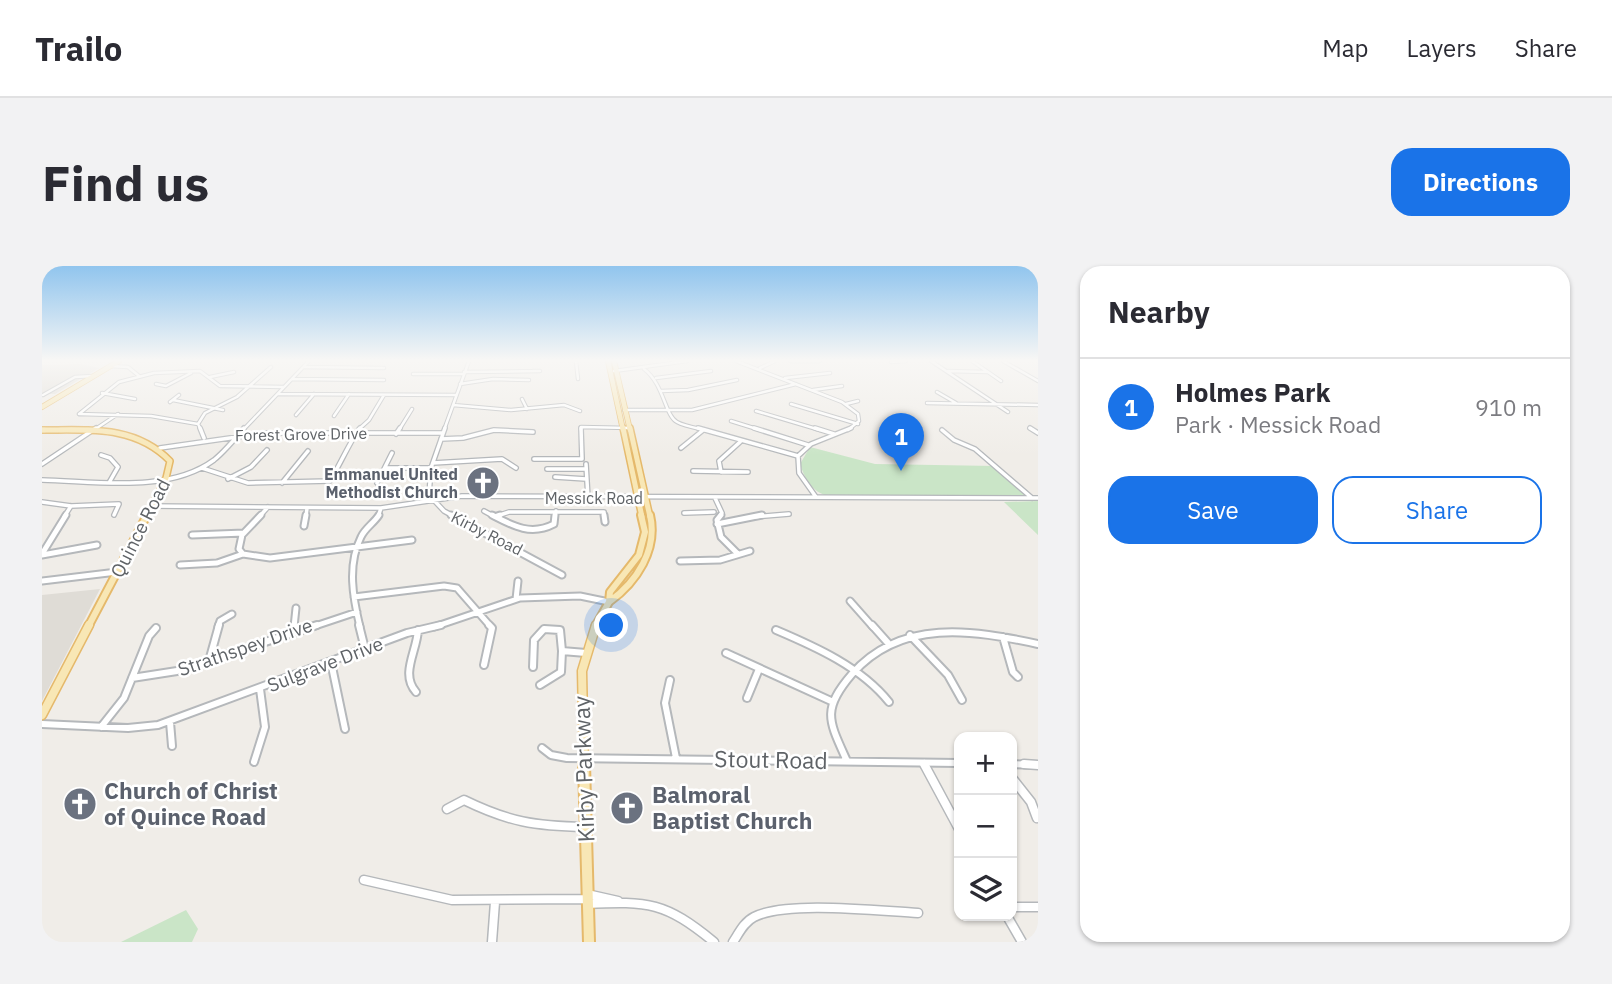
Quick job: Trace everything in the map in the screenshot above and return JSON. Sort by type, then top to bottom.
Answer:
[{"type":"main road","points":[[42,407],[66,393]]},
{"type":"main road","name":"Kirby Parkway","points":[[589,942],[580,701],[586,653],[592,632],[609,602],[619,596],[648,555],[654,532],[619,393]]},
{"type":"main road","name":"Quince Road","points":[[42,430],[94,431],[138,436],[160,448],[170,461],[166,478],[152,506],[42,715]]},
{"type":"street","points":[[135,399],[102,393],[79,414],[118,414],[198,424]]},
{"type":"street","points":[[198,424],[211,410],[243,393]]},
{"type":"street","points":[[662,393],[668,411],[676,422],[798,456]]},
{"type":"street","points":[[623,410],[695,410],[756,393]]},
{"type":"street","points":[[819,393],[846,404],[858,414],[858,424]]},
{"type":"street","points":[[939,393],[956,403]]},
{"type":"street","points":[[979,393],[1008,412]]},
{"type":"street","points":[[42,480],[166,478],[202,468],[278,394],[456,395],[432,466],[429,495],[462,496]]},
{"type":"street","points":[[296,415],[314,394]]},
{"type":"street","points":[[334,416],[349,394]]},
{"type":"street","points":[[43,395],[60,396]]},
{"type":"street","points":[[202,468],[227,480],[282,483],[330,481],[352,446],[355,432],[369,420],[384,395]]},
{"type":"street","points":[[179,396],[172,401],[223,410]]},
{"type":"street","points":[[522,399],[527,409]]},
{"type":"street","points":[[846,404],[858,401]]},
{"type":"street","points":[[453,404],[527,409],[573,406],[579,403]]},
{"type":"street","points":[[927,403],[1037,405]]},
{"type":"street","points":[[791,404],[858,424]]},
{"type":"street","points":[[573,406],[580,411]]},
{"type":"street","points":[[538,407],[543,411]]},
{"type":"street","points":[[396,434],[412,409]]},
{"type":"street","points":[[756,411],[835,435]]},
{"type":"street","points":[[42,464],[118,414]]},
{"type":"street","points":[[732,421],[808,445]]},
{"type":"street","points":[[198,424],[204,438]]},
{"type":"street","points":[[816,497],[799,473],[798,456],[808,445],[858,424]]},
{"type":"street","points":[[534,459],[582,460],[580,427],[627,428]]},
{"type":"street","points":[[1030,428],[1038,433]]},
{"type":"street","points":[[441,439],[463,438],[494,430],[533,432]]},
{"type":"street","points":[[942,430],[954,440],[975,449],[1035,498]]},
{"type":"street","points":[[681,448],[702,431]]},
{"type":"street","name":"Forest Grove Drive","points":[[160,448],[204,438],[271,432],[443,433]]},
{"type":"street","points":[[720,471],[719,461],[740,442]]},
{"type":"street","points":[[227,480],[251,467],[267,450]]},
{"type":"street","points":[[282,483],[308,450]]},
{"type":"street","points":[[377,483],[391,453]]},
{"type":"street","points":[[102,455],[112,459],[118,467],[110,481]]},
{"type":"street","points":[[384,468],[502,458],[516,468]]},
{"type":"street","points":[[547,469],[586,467],[588,498]]},
{"type":"street","points":[[693,471],[748,472]]},
{"type":"street","points":[[555,477],[586,479]]},
{"type":"street","name":"Kirby Road","points":[[429,495],[444,511],[562,575]]},
{"type":"street","name":"Messick Road","points":[[152,506],[381,508],[462,496],[1035,498]]},
{"type":"street","points":[[532,497],[532,511]]},
{"type":"street","points":[[684,513],[722,512],[712,498]]},
{"type":"street","points":[[42,502],[66,503],[71,506],[119,504],[114,515]]},
{"type":"street","points":[[42,554],[71,506]]},
{"type":"street","points":[[243,554],[238,544],[243,533],[268,507]]},
{"type":"street","points":[[304,526],[307,508]]},
{"type":"street","points":[[365,649],[350,575],[360,536],[377,521],[381,508]]},
{"type":"street","points":[[484,510],[516,528],[538,529],[554,524],[556,511]]},
{"type":"street","points":[[497,516],[509,512],[532,511],[604,512],[605,522]]},
{"type":"street","points":[[716,513],[721,537],[737,553]]},
{"type":"street","points":[[717,524],[749,520],[769,514],[789,514]]},
{"type":"street","points":[[192,535],[243,533]]},
{"type":"street","points":[[180,565],[218,563],[243,554],[270,558],[412,540]]},
{"type":"street","points":[[42,554],[97,545]]},
{"type":"street","points":[[680,561],[720,560],[750,551]]},
{"type":"street","points":[[42,581],[117,572]]},
{"type":"street","points":[[516,599],[518,580]]},
{"type":"street","points":[[354,597],[450,586],[463,592],[475,612],[492,628],[488,658],[484,664]]},
{"type":"street","name":"Sulgrave Drive","points":[[42,724],[70,722],[133,729],[170,722],[418,630],[445,625],[516,599],[576,596],[609,602]]},
{"type":"street","points":[[850,601],[888,643]]},
{"type":"street","points":[[293,631],[296,608]]},
{"type":"street","name":"Strathspey Drive","points":[[132,678],[170,673],[357,612]]},
{"type":"street","points":[[209,661],[220,621],[232,614]]},
{"type":"street","points":[[101,727],[122,702],[149,636],[156,628]]},
{"type":"street","points":[[533,667],[534,640],[544,629],[560,630],[561,673],[540,685]]},
{"type":"street","points":[[776,629],[820,649],[881,692],[888,702]]},
{"type":"street","points":[[416,692],[410,688],[408,678],[418,644],[418,630]]},
{"type":"street","points":[[847,761],[830,722],[831,701],[867,657],[888,643],[910,635],[956,631],[1038,644]]},
{"type":"street","points":[[910,635],[939,665],[961,693],[962,701]]},
{"type":"street","points":[[1003,637],[1013,672],[1018,677]]},
{"type":"street","points":[[562,651],[586,653]]},
{"type":"street","points":[[726,653],[831,701]]},
{"type":"street","points":[[331,662],[335,675],[338,711],[345,729]]},
{"type":"street","points":[[747,698],[759,669]]},
{"type":"street","points":[[670,680],[665,703],[676,758]]},
{"type":"street","points":[[254,762],[265,734],[265,705],[260,689]]},
{"type":"street","points":[[170,722],[172,746]]},
{"type":"street","name":"Stout Road","points":[[542,748],[557,757],[583,759],[954,763]]},
{"type":"street","points":[[923,763],[954,820]]},
{"type":"street","points":[[1017,764],[1038,765]]},
{"type":"street","points":[[1017,784],[1028,798],[1037,818]]},
{"type":"street","points":[[447,809],[464,800],[501,818],[549,826],[585,828]]},
{"type":"street","points":[[364,880],[427,897],[495,902],[541,897],[666,906],[681,914],[714,942]]},
{"type":"street","points":[[492,942],[495,902]]},
{"type":"street","points":[[1017,907],[1038,907]]},
{"type":"street","points":[[733,942],[750,920],[771,913],[839,909],[918,913]]},
{"type":"street","points":[[1010,921],[1022,942]]},
{"type":"shaded area","points":[[100,589],[42,701],[42,595]]},
{"type":"green space","points":[[810,447],[875,464],[995,466],[1027,496],[828,496],[813,488],[802,470],[800,464]]},
{"type":"green space","points":[[1038,501],[1038,535],[1004,502]]},
{"type":"green space","points":[[186,910],[198,929],[192,942],[121,942]]},
{"type":"place","name":"Holmes Park","points":[[901,471]]},
{"type":"place","name":"Emmanuel United Methodist Church","points":[[483,483]]},
{"type":"place","name":"Church of Christ of Quince Road","points":[[80,804]]},
{"type":"place","name":"Balmoral Baptist Church","points":[[627,808]]}]
